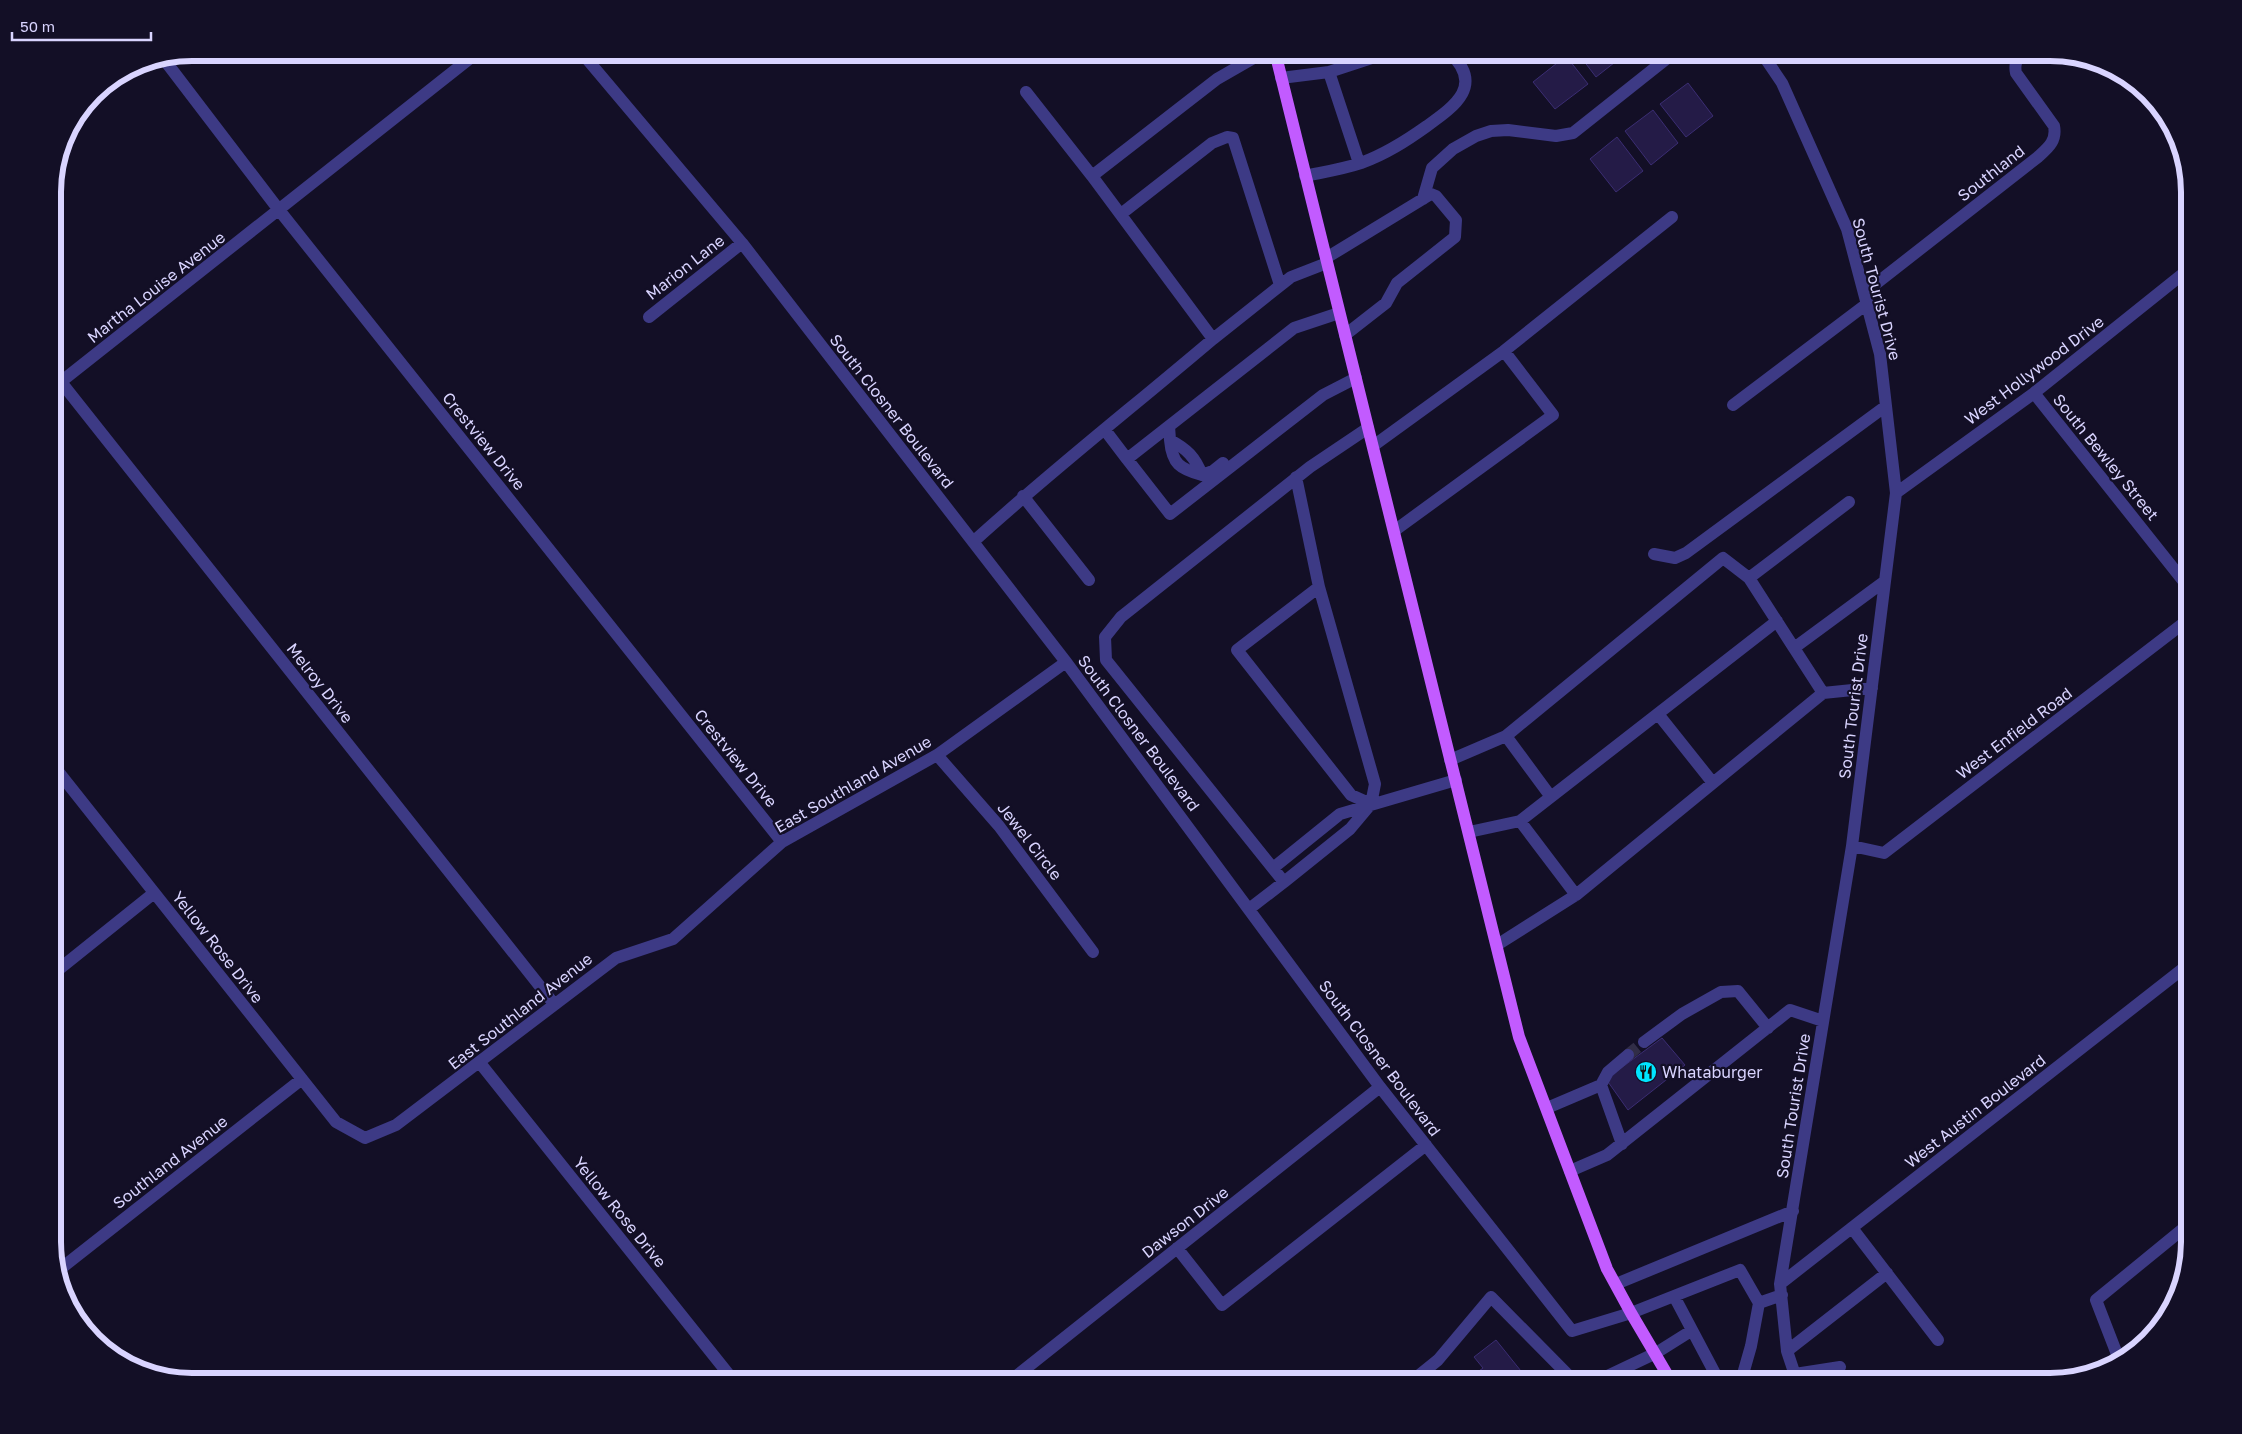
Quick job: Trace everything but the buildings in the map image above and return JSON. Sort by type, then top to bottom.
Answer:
[{"type":"main road","points":[[1277,61],[1519,1037],[1608,1269],[1666,1373]]},
{"type":"street","points":[[1092,176],[1217,79],[1248,61]]},
{"type":"street","points":[[1281,78],[1329,72],[1361,61]]},
{"type":"street","points":[[1305,176],[1359,164],[1399,146],[1459,101],[1464,88],[1465,78],[1457,61]]},
{"type":"street","points":[[1423,199],[1432,168],[1454,149],[1476,136],[1491,131],[1508,130],[1556,136],[1573,133],[1663,61]]},
{"type":"street","name":"South Tourist Drive","points":[[1767,61],[1782,83],[1847,229],[1880,354],[1896,493],[1852,846],[1781,1289],[1787,1351],[1794,1373]]},
{"type":"street","name":"Southland","points":[[1866,298],[2038,157],[2052,143],[2055,132],[2054,126],[2016,73],[2015,67],[2017,61]]},
{"type":"street","name":"Martha Louise Avenue","points":[[62,381],[466,62]]},
{"type":"street","name":"South Closner Boulevard","points":[[589,62],[742,243],[1066,662],[1380,1087],[1572,1330],[1631,1313]]},
{"type":"street","name":"Crestview Drive","points":[[168,64],[279,210],[782,842]]},
{"type":"street","points":[[1329,72],[1359,164]]},
{"type":"street","points":[[1026,92],[1121,214],[1213,339]]},
{"type":"street","points":[[1121,214],[1212,144],[1227,137],[1233,138],[1280,286]]},
{"type":"street","points":[[973,542],[1023,496],[1291,277],[1326,261],[1431,194],[1436,196],[1456,220],[1455,237],[1397,283],[1386,303],[1345,335]]},
{"type":"street","points":[[1372,446],[1504,351],[1672,217]]},
{"type":"street","name":"Marion Lane","points":[[649,317],[742,243]]},
{"type":"street","name":"West Hollywood Drive","points":[[1896,493],[2034,393],[2181,276]]},
{"type":"street","points":[[1733,405],[1866,298]]},
{"type":"street","points":[[1127,459],[1294,328],[1340,314]]},
{"type":"street","points":[[1394,531],[1553,416],[1504,351]]},
{"type":"street","points":[[1105,430],[1170,514],[1323,395],[1356,378]]},
{"type":"street","name":"Melroy Drive","points":[[62,391],[554,1004]]},
{"type":"street","name":"South Bewley Street","points":[[2034,393],[2181,577]]},
{"type":"street","points":[[1654,554],[1676,558],[1686,553],[1886,406]]},
{"type":"street","points":[[1169,426],[1170,440],[1184,447],[1195,458],[1202,475],[1213,471],[1272,424],[1297,415]]},
{"type":"street","points":[[1284,882],[1106,660],[1105,637],[1121,617],[1296,477],[1368,428]]},
{"type":"street","points":[[1249,909],[1350,829],[1371,804],[1375,784],[1319,587],[1296,477]]},
{"type":"street","points":[[1023,496],[1089,580]]},
{"type":"street","points":[[1749,578],[1849,502]]},
{"type":"street","points":[[1450,760],[1506,736],[1723,558],[1749,578],[1823,693]]},
{"type":"street","points":[[1794,648],[1885,581]]},
{"type":"street","points":[[1319,587],[1237,650],[1352,795],[1371,804]]},
{"type":"street","points":[[1469,832],[1520,821],[1777,621]]},
{"type":"street","name":"West Enfield Road","points":[[1852,846],[1884,853],[2181,626]]},
{"type":"street","name":"East Southland Avenue","points":[[365,1138],[396,1125],[616,958],[673,939],[782,842],[937,756],[1066,662]]},
{"type":"street","points":[[1497,945],[1576,895],[1823,693],[1872,688]]},
{"type":"street","points":[[1658,714],[1713,783]]},
{"type":"street","points":[[1506,736],[1551,797]]},
{"type":"street","name":"Jewel Circle","points":[[937,756],[999,826],[1092,952]]},
{"type":"street","name":"Yellow Rose Drive","points":[[62,776],[336,1122],[365,1138]]},
{"type":"street","points":[[1273,868],[1340,814],[1456,780]]},
{"type":"street","points":[[1520,821],[1576,895]]},
{"type":"street","points":[[62,967],[154,893]]},
{"type":"street","name":"West Austin Boulevard","points":[[1759,1303],[1781,1289],[1852,1228],[2181,971]]},
{"type":"street","points":[[1644,1042],[1682,1014],[1721,992],[1738,991],[1768,1028]]},
{"type":"street","points":[[1570,1171],[1607,1155],[1790,1010],[1823,1021]]},
{"type":"street","points":[[1546,1108],[1601,1085],[1608,1072],[1628,1055]]},
{"type":"street","name":"Yellow Rose Drive","points":[[480,1063],[727,1373]]},
{"type":"street","name":"Southland Avenue","points":[[64,1266],[302,1079]]},
{"type":"street","points":[[1601,1085],[1622,1144]]},
{"type":"street","name":"Dawson Drive","points":[[1021,1373],[1380,1087]]},
{"type":"street","points":[[1177,1248],[1222,1305],[1426,1145]]},
{"type":"street","points":[[1616,1284],[1793,1210]]},
{"type":"street","points":[[1852,1228],[1938,1340]]},
{"type":"street","points":[[2117,1354],[2096,1300],[2181,1231]]},
{"type":"street","points":[[1631,1313],[1740,1270],[1759,1303],[1744,1373]]},
{"type":"street","points":[[1787,1351],[1887,1273]]},
{"type":"street","points":[[1674,1296],[1714,1373]]},
{"type":"street","points":[[1423,1373],[1438,1360],[1491,1297],[1565,1373]]},
{"type":"street","points":[[1615,1373],[1656,1353],[1691,1331]]},
{"type":"street","points":[[1816,1373],[1840,1367]]},
{"type":"tunnel","points":[[1628,1055],[1644,1042]]},
{"type":"place","name":"Whataburger","points":[[1646,1072]]}]
